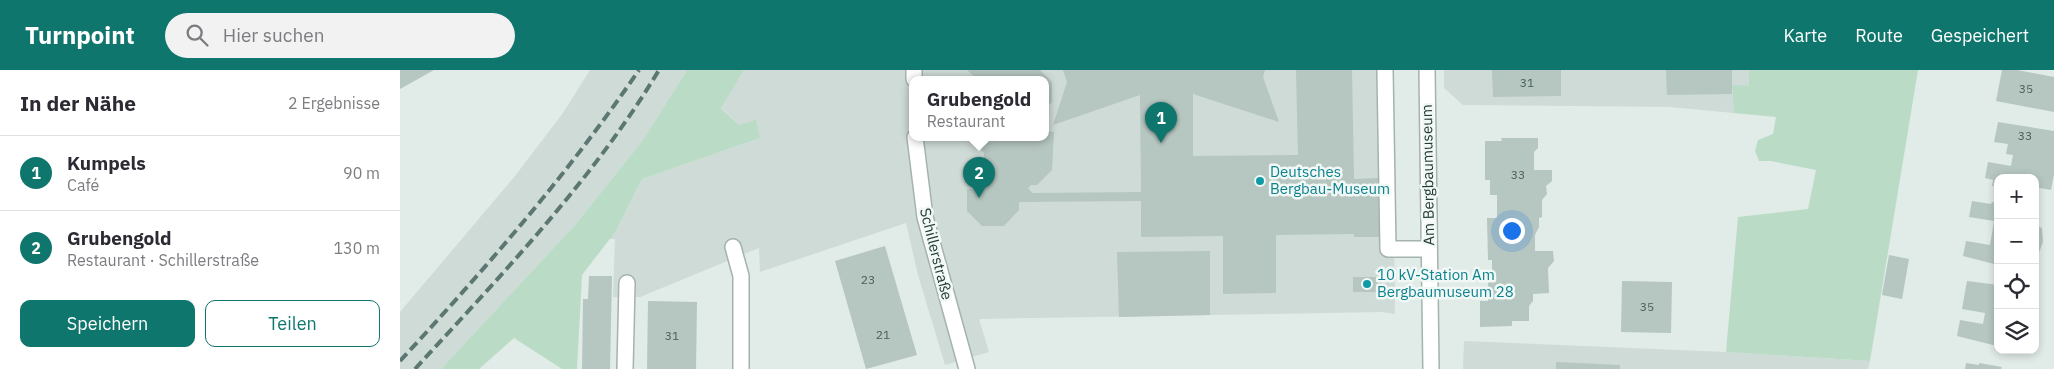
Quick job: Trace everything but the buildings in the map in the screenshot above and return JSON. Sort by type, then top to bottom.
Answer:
[{"type":"street","points":[[1385,70],[1388,250],[1429,250]]},
{"type":"street","name":"Am Bergbaumuseum","points":[[1427,70],[1431,369]]},
{"type":"street","name":"Schillerstraße","points":[[915,141],[925,218],[967,369]]},
{"type":"street","points":[[733,247],[741,276],[741,369]]},
{"type":"street","points":[[625,369],[627,283]]},
{"type":"shaded area","points":[[590,70],[687,70],[643,140],[575,225],[441,369],[400,369],[400,312],[515,176],[563,113]]},
{"type":"shaded area","points":[[744,70],[1392,70],[1395,314],[1382,312],[979,319],[989,352],[945,365],[918,275],[906,223],[760,272],[759,248],[640,297],[613,297],[615,239],[608,239],[616,231],[642,179],[760,138],[739,125],[721,107]]},
{"type":"shaded area","points":[[1444,70],[1749,70],[1749,86],[1732,86],[1734,113],[1670,107],[1463,105],[1444,88]]},
{"type":"shaded area","points":[[1464,341],[1726,352],[1870,361],[1868,369],[1463,369]]},
{"type":"green space","points":[[687,70],[744,70],[721,108],[739,125],[756,120],[760,138],[642,179],[616,231],[582,275],[577,369],[562,369],[514,338],[479,369],[441,369],[575,225],[643,140]]},
{"type":"green space","points":[[1749,70],[1918,70],[1870,361],[1726,352],[1738,217],[1808,209],[1816,170],[1771,161],[1759,161],[1755,151],[1758,140],[1773,134],[1776,117],[1734,113],[1732,85],[1749,86]]},
{"type":"railway","points":[[400,361],[525,220],[584,146],[639,70]]},
{"type":"railway","points":[[415,369],[513,262],[576,188],[633,111],[659,70]]},
{"type":"place","name":"Kumpels","points":[[1161,143]]},
{"type":"place","name":"Deutsches Bergbau-Museum","points":[[1260,181]]},
{"type":"place","name":"Grubengold","points":[[979,198]]},
{"type":"place","name":"10 kV-Station Am Bergbaumuseum 28","points":[[1367,284]]}]
